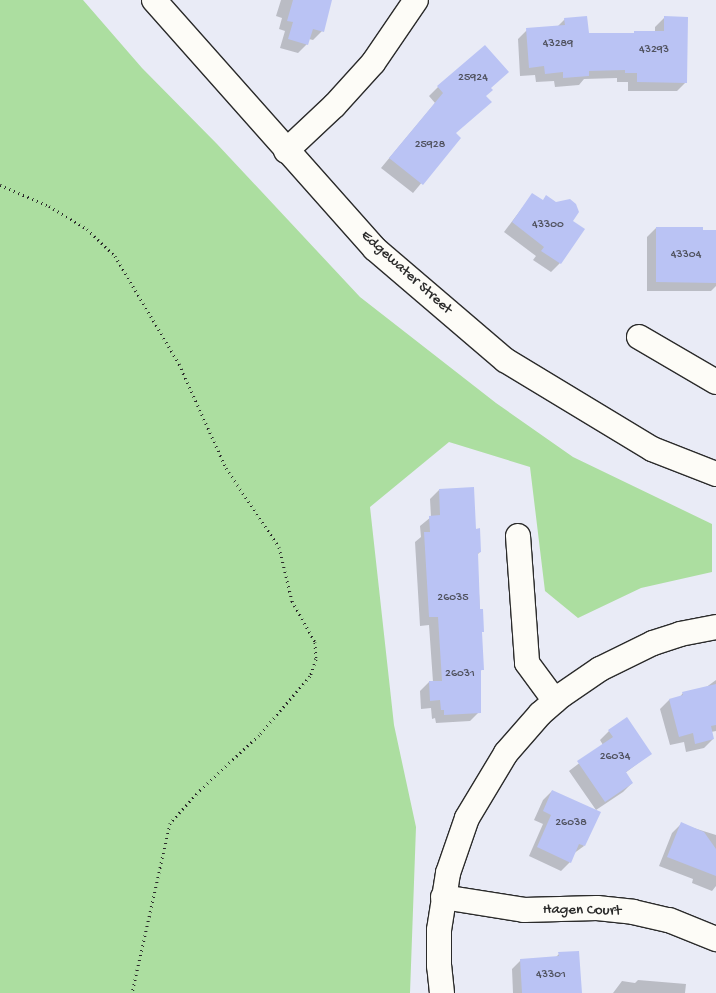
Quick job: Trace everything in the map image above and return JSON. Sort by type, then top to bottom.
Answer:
[{"type":"street","name":"Edgewater Street","points":[[154,0],[286,151],[375,249],[505,360],[652,449],[716,474]]},
{"type":"street","points":[[286,151],[334,106],[373,63],[416,0]]},
{"type":"street","points":[[639,337],[716,382]]},
{"type":"street","points":[[518,536],[527,663],[556,702]]},
{"type":"street","points":[[442,993],[439,966],[439,930],[443,897],[457,845],[478,798],[511,747],[556,702],[600,668],[626,655],[680,634],[716,627]]},
{"type":"street","name":"Hagen Court","points":[[443,897],[524,910],[597,908],[633,912],[669,920],[716,940]]},
{"type":"path","points":[[0,185],[49,206],[87,230],[115,256],[179,364],[226,468],[279,547],[292,601],[315,642],[316,659],[310,676],[259,735],[200,790],[170,823],[132,993]]},
{"type":"green space","points":[[0,0],[83,0],[142,68],[217,144],[360,297],[496,403],[573,457],[712,524],[712,572],[641,588],[578,618],[545,591],[530,467],[449,442],[370,507],[394,725],[416,827],[410,993],[0,993]]},
{"type":"building","points":[[293,0],[332,0],[324,32],[313,29],[308,45],[288,39],[293,22],[287,21]]},
{"type":"building","points":[[587,16],[589,33],[664,31],[664,16],[688,17],[687,83],[637,82],[637,73],[625,73],[625,70],[589,71],[589,76],[563,78],[563,72],[545,74],[544,66],[529,68],[526,28],[565,25],[564,18]]},
{"type":"building","points":[[485,45],[509,72],[491,88],[493,90],[486,96],[492,102],[456,133],[461,138],[423,185],[389,158],[443,93],[437,86]]},
{"type":"building","points":[[532,193],[543,200],[546,195],[556,202],[570,199],[576,204],[579,212],[573,221],[585,229],[561,264],[541,251],[544,247],[512,222]]},
{"type":"building","points":[[656,227],[703,227],[703,230],[716,230],[716,283],[656,282]]},
{"type":"building","points":[[474,487],[476,529],[480,528],[481,552],[478,553],[480,609],[483,609],[484,632],[482,632],[484,670],[481,670],[481,713],[444,715],[444,710],[441,710],[440,700],[430,701],[429,681],[442,681],[438,617],[429,617],[424,532],[430,532],[429,516],[440,515],[439,489]]},
{"type":"building","points":[[716,684],[716,725],[711,726],[714,739],[695,744],[693,733],[679,737],[669,699],[683,695],[682,692]]},
{"type":"building","points":[[627,717],[652,754],[626,772],[633,783],[605,802],[577,761],[613,737],[608,730]]},
{"type":"building","points":[[552,790],[601,812],[585,846],[579,844],[571,863],[537,847],[551,815],[543,811]]},
{"type":"building","points":[[681,822],[704,832],[716,849],[716,876],[667,857]]},
{"type":"building","points":[[579,951],[582,993],[522,993],[520,959],[559,956],[558,952]]}]
